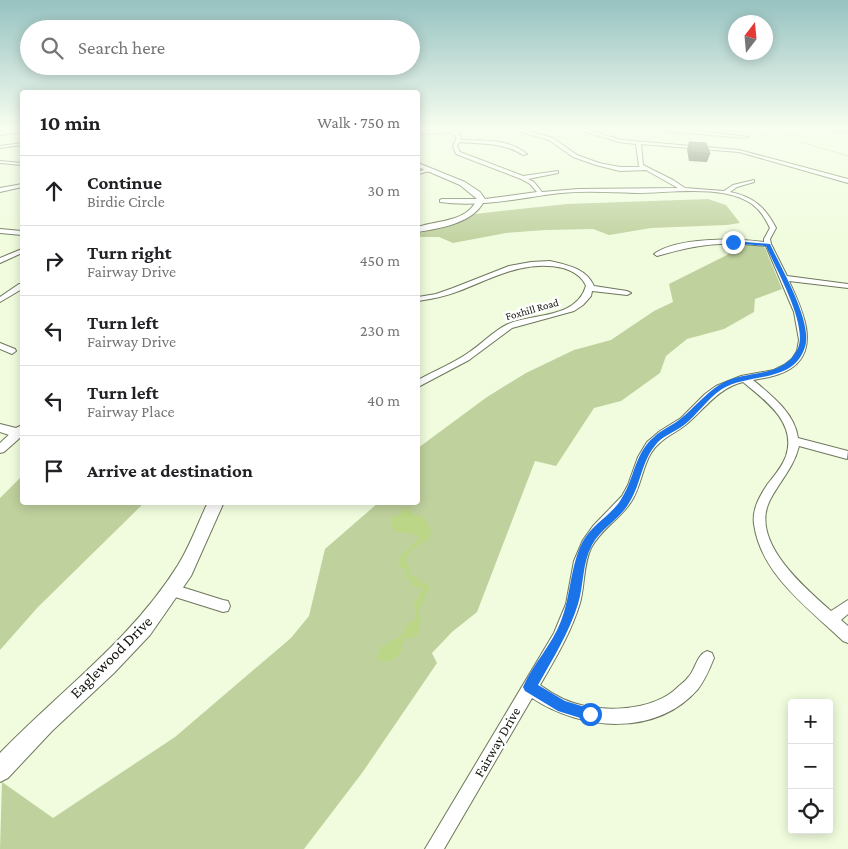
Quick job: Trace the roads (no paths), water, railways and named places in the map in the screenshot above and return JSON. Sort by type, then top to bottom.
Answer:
[{"type":"main road","points":[[420,229],[467,216],[479,207],[480,200],[473,189],[423,168]]},
{"type":"main road","name":"Eaglewood Drive","points":[[0,770],[44,722],[128,645],[172,590],[185,570],[215,505]]},
{"type":"street","points":[[495,168],[532,183],[541,194]]},
{"type":"street","points":[[618,168],[645,169],[683,189]]},
{"type":"street","points":[[799,168],[848,181]]},
{"type":"street","points":[[420,172],[428,170]]},
{"type":"street","points":[[523,178],[556,172]]},
{"type":"street","points":[[725,193],[735,186],[752,181]]},
{"type":"street","points":[[0,190],[20,186]]},
{"type":"street","name":"Fairway Drive","points":[[434,849],[530,687],[567,620],[575,595],[581,560],[587,544],[598,528],[625,502],[634,485],[641,459],[646,449],[656,439],[688,418],[715,390],[744,378],[781,370],[794,362],[800,351],[804,335],[802,325],[768,244],[767,239],[774,228],[766,212],[750,201],[725,193],[683,189],[541,194],[480,200],[442,201]]},
{"type":"street","points":[[0,231],[20,233]]},
{"type":"street","points":[[657,254],[674,248],[698,244],[743,242],[768,244]]},
{"type":"street","points":[[0,261],[20,252]]},
{"type":"street","points":[[420,300],[439,296],[473,282],[535,263],[553,264],[572,269],[585,278],[590,288],[627,293]]},
{"type":"street","points":[[782,278],[848,286]]},
{"type":"street","points":[[0,300],[20,287]]},
{"type":"street","name":"Foxhill Road","points":[[420,383],[467,357],[506,328],[551,317],[569,309],[583,300],[590,288]]},
{"type":"street","points":[[0,346],[12,351]]},
{"type":"street","points":[[744,378],[779,409],[790,427],[794,441],[789,461],[761,505],[761,530],[769,551],[781,570],[795,586],[848,636]]},
{"type":"street","points":[[0,428],[20,431]]},
{"type":"street","points":[[0,449],[20,431]]},
{"type":"street","points":[[794,441],[847,455]]},
{"type":"street","points":[[172,590],[223,606]]},
{"type":"street","points":[[830,618],[848,606]]},
{"type":"street","points":[[530,687],[549,700],[576,711],[605,716],[636,714],[666,705],[677,698],[694,681],[706,658]]}]
